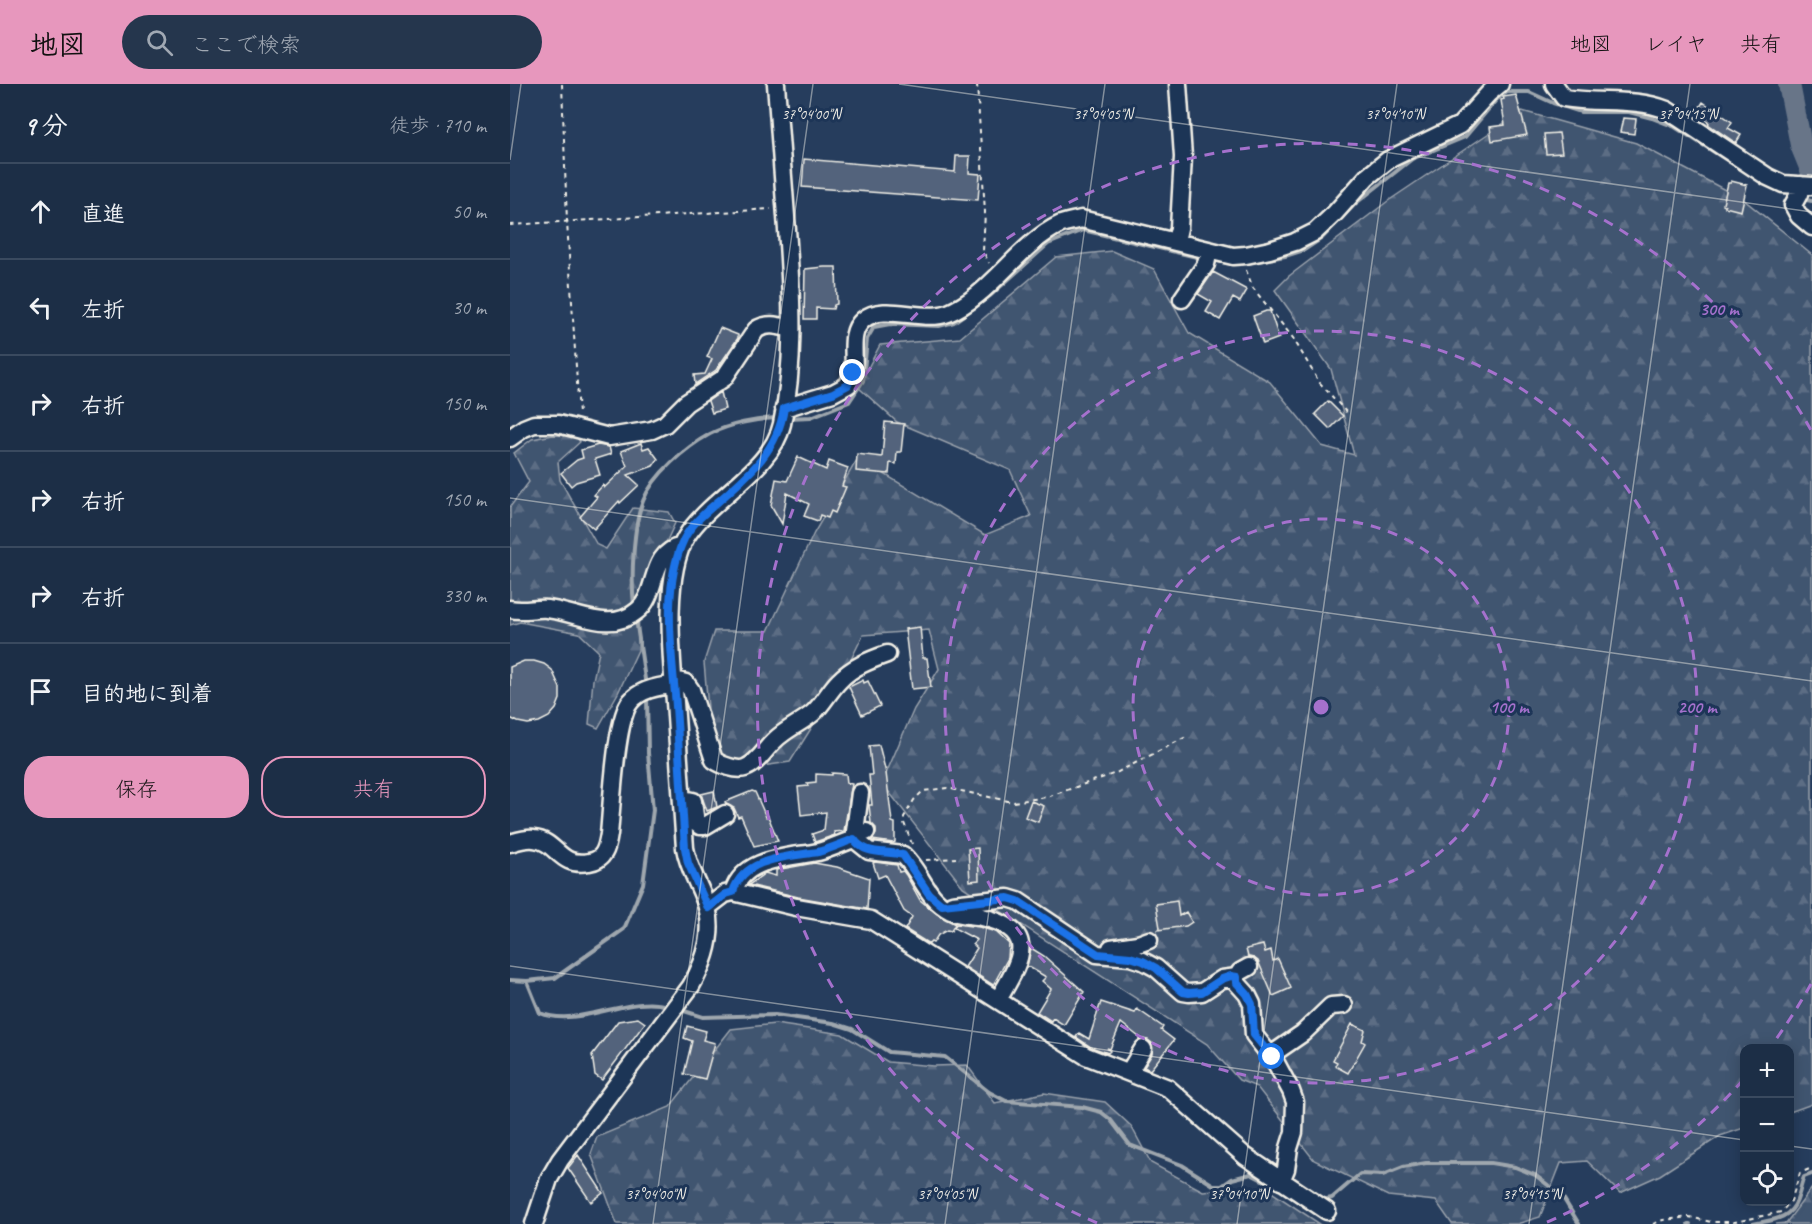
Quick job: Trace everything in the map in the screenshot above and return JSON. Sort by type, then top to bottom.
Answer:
[{"type":"street","points":[[534,1224],[549,1179],[560,1160],[671,1013],[700,971],[708,950],[711,922],[708,908],[688,863],[669,609],[676,563],[685,538],[701,515],[747,476],[771,447],[783,417],[788,381],[792,307],[776,84]]},
{"type":"street","points":[[1176,242],[1179,228],[1183,158],[1178,84]]},
{"type":"street","points":[[783,417],[848,385],[853,373],[854,339],[857,327],[865,319],[879,312],[929,317],[946,314],[966,304],[1045,234],[1060,224],[1081,219],[1233,256],[1270,250],[1295,242],[1315,232],[1367,177],[1388,160],[1460,125],[1500,84]]},
{"type":"street","points":[[1554,84],[1564,98],[1631,101],[1661,108],[1768,177],[1802,191],[1799,216],[1812,227]]},
{"type":"street","points":[[1182,299],[1206,264],[1209,250]]},
{"type":"street","points":[[510,438],[534,424],[558,424],[609,437],[659,427],[693,397],[724,378],[761,326],[791,328]]},
{"type":"street","points":[[510,609],[556,610],[605,622],[628,618],[645,603],[654,575],[664,556],[669,551],[682,546]]},
{"type":"street","points":[[510,843],[534,839],[544,842],[559,856],[575,863],[595,861],[602,856],[609,834],[623,715],[629,702],[638,694],[674,683],[686,683],[691,690],[714,760],[741,769],[753,764],[783,732],[810,716],[839,681],[853,670],[888,654]]},
{"type":"street","points":[[860,793],[860,836],[857,843],[869,851],[903,855],[929,894],[942,905],[954,912],[997,920],[1019,940],[1022,945],[1019,961],[998,1000]]},
{"type":"street","points":[[682,799],[693,801],[696,823],[700,826],[705,826],[726,814]]},
{"type":"street","points":[[733,892],[740,877],[757,865],[818,852],[860,836]]},
{"type":"street","points":[[708,908],[726,894],[733,892],[796,907],[871,920],[1086,1056],[1168,1088],[1245,1156],[1327,1211]]},
{"type":"street","points":[[942,905],[1012,899],[1098,954],[1130,957],[1143,961],[1156,968],[1178,988],[1189,993],[1208,990],[1227,977],[1243,972],[1237,983],[1252,1004],[1254,1035],[1271,1055],[1295,1102],[1294,1132],[1281,1181]]},
{"type":"street","points":[[1084,943],[1106,948],[1121,948],[1149,940]]},
{"type":"street","points":[[1271,1055],[1303,1033],[1331,1006],[1344,1005]]},
{"type":"street","points":[[1129,1072],[1143,1049]]},
{"type":"path","points":[[562,84],[567,222],[582,429]]},
{"type":"path","points":[[977,84],[986,212],[983,251],[989,262],[988,284]]},
{"type":"path","points":[[510,225],[786,208]]},
{"type":"path","points":[[1243,255],[1253,288],[1293,338],[1319,382],[1348,414]]},
{"type":"path","points":[[914,850],[904,817],[914,800],[923,791],[946,788],[1013,802],[1047,796],[1116,773],[1186,737]]},
{"type":"path","points":[[920,860],[956,858]]},
{"type":"path","points":[[1653,1224],[1663,1220],[1689,1217],[1711,1222],[1735,1222],[1780,1212],[1791,1201],[1800,1173],[1812,1168]]},
{"type":"green space","points":[[1522,111],[1636,143],[1744,200],[1812,255],[1812,1104],[1794,1111],[1794,1044],[1740,1044],[1740,1129],[1720,1136],[1660,1175],[1620,1193],[1587,1161],[1561,1163],[1540,1217],[1517,1224],[1452,1224],[1436,1201],[1388,1196],[1314,1160],[1257,1087],[1239,1080],[1207,1044],[963,887],[882,783],[914,709],[939,669],[929,630],[863,635],[839,684],[790,762],[741,769],[712,754],[704,662],[714,631],[768,631],[814,533],[858,458],[985,535],[1031,516],[1010,470],[897,422],[858,387],[880,345],[960,338],[1056,257],[1112,251],[1154,269],[1189,333],[1270,382],[1322,446],[1354,455],[1331,369],[1275,290],[1289,276],[1388,201]]},
{"type":"green space","points":[[553,435],[576,436],[580,442],[558,462],[560,480],[597,545],[606,549],[633,508],[669,512],[675,523],[639,601],[638,650],[618,693],[598,728],[589,724],[593,680],[599,652],[579,633],[520,622],[510,625],[510,507],[529,482],[514,453],[532,439]]},
{"type":"green space","points":[[775,1024],[842,1034],[888,1062],[934,1066],[967,1065],[995,1103],[1044,1093],[1105,1102],[1131,1126],[1151,1163],[1203,1191],[1239,1188],[1270,1191],[1320,1224],[617,1224],[591,1154],[597,1137],[670,1107],[731,1029]]},
{"type":"green space","points":[[1812,1188],[1812,1224],[1776,1224],[1786,1223]]},
{"type":"building","points":[[1516,95],[1527,135],[1492,141],[1490,127],[1505,125],[1501,100],[1504,99],[1503,97]]},
{"type":"building","points":[[1703,102],[1732,122],[1728,128],[1741,135],[1736,143],[1696,113]]},
{"type":"building","points":[[1623,118],[1636,119],[1634,134],[1620,132]]},
{"type":"building","points":[[1559,133],[1562,153],[1546,154],[1544,134]]},
{"type":"building","points":[[956,156],[970,156],[969,173],[980,174],[978,200],[802,187],[804,159],[955,172]]},
{"type":"building","points":[[1731,181],[1747,185],[1741,211],[1725,207],[1723,204],[1728,183]]},
{"type":"building","points":[[836,267],[837,304],[833,309],[816,308],[816,319],[804,319],[805,269]]},
{"type":"building","points":[[1213,272],[1247,290],[1240,302],[1233,298],[1220,320],[1206,312],[1212,302],[1198,294]]},
{"type":"building","points":[[1270,311],[1279,338],[1263,344],[1253,316]]},
{"type":"building","points":[[720,328],[738,335],[738,338],[716,370],[695,384],[694,375],[705,374],[712,359],[707,357]]},
{"type":"building","points":[[721,392],[725,409],[712,413],[708,401]]},
{"type":"building","points":[[1328,401],[1343,416],[1330,429],[1315,414]]},
{"type":"building","points":[[885,422],[904,424],[901,452],[897,452],[896,464],[890,463],[889,474],[856,471],[857,454],[882,457]]},
{"type":"building","points":[[641,443],[643,449],[649,447],[658,459],[653,466],[628,475],[639,485],[620,503],[619,501],[594,529],[580,517],[597,497],[594,495],[603,485],[604,488],[627,466],[621,451]]},
{"type":"building","points":[[598,445],[609,447],[611,454],[595,459],[600,475],[576,482],[571,486],[561,473],[583,458],[581,450]]},
{"type":"building","points":[[798,457],[826,470],[829,461],[848,468],[842,486],[846,487],[835,513],[831,511],[828,518],[820,515],[818,521],[804,516],[809,504],[787,493],[782,524],[771,505],[776,479],[787,481]]},
{"type":"building","points":[[920,627],[923,658],[927,658],[931,687],[912,689],[905,629]]},
{"type":"building","points":[[524,661],[544,664],[552,670],[560,688],[560,699],[556,709],[549,717],[528,724],[510,718],[510,667]]},
{"type":"building","points":[[863,680],[864,683],[868,681],[880,706],[862,715],[849,687]]},
{"type":"building","points":[[879,745],[886,773],[892,822],[895,823],[895,842],[893,843],[872,840],[876,834],[876,828],[871,823],[869,805],[872,805],[869,775],[872,775],[869,746]]},
{"type":"building","points":[[832,773],[846,774],[847,783],[852,784],[844,831],[834,832],[835,835],[815,842],[812,834],[824,830],[826,812],[801,815],[798,787],[816,782],[816,774],[832,775]]},
{"type":"building","points":[[714,791],[717,807],[707,811],[701,794]]},
{"type":"building","points":[[752,791],[755,792],[766,817],[768,816],[778,841],[754,846],[741,816],[738,817],[734,808],[725,802]]},
{"type":"building","points":[[1031,801],[1044,806],[1038,822],[1025,817]]},
{"type":"building","points":[[978,848],[979,880],[970,881],[968,849]]},
{"type":"building","points":[[814,863],[837,867],[869,878],[867,909],[798,897],[749,885],[765,873],[776,876],[776,870]]},
{"type":"building","points":[[873,863],[897,865],[899,872],[903,871],[906,875],[920,900],[937,914],[955,924],[951,931],[947,930],[938,935],[933,943],[929,944],[905,929],[912,917],[904,911],[885,875],[878,878]]},
{"type":"building","points":[[1177,901],[1179,916],[1186,912],[1192,922],[1186,926],[1158,930],[1160,928],[1156,904]]},
{"type":"building","points":[[956,924],[996,932],[1009,944],[1008,958],[993,985],[965,967],[977,948],[973,944],[977,940],[954,928]]},
{"type":"building","points":[[1263,945],[1265,952],[1271,950],[1273,961],[1278,959],[1291,988],[1273,996],[1258,961],[1248,957],[1246,949]]},
{"type":"building","points":[[1031,948],[1044,956],[1084,992],[1064,1025],[1053,1018],[1051,1021],[1037,1012],[1051,989],[1042,981],[1046,977],[1027,966]]},
{"type":"building","points":[[1101,1002],[1135,1013],[1137,1009],[1163,1027],[1161,1030],[1174,1040],[1150,1070],[1144,1067],[1152,1054],[1152,1043],[1139,1039],[1121,1023],[1110,1049],[1107,1048],[1110,1051],[1108,1053],[1091,1047],[1076,1037],[1079,1033],[1089,1039]]},
{"type":"building","points":[[638,1018],[645,1023],[602,1080],[595,1075],[592,1055],[618,1021]]},
{"type":"building","points":[[1352,1024],[1365,1030],[1362,1041],[1365,1043],[1348,1073],[1335,1066],[1337,1062],[1333,1060]]},
{"type":"building","points":[[687,1026],[706,1031],[703,1040],[715,1043],[705,1079],[684,1074],[692,1041],[684,1038]]},
{"type":"building","points":[[578,1155],[603,1193],[591,1202],[568,1168]]},
{"type":"waterway","points":[[1789,84],[1801,145],[1812,172]]},
{"type":"waterway","points":[[1247,263],[1304,250],[1322,238],[1355,204],[1412,159],[1465,137],[1497,99],[1507,92],[1529,92],[1581,112],[1629,112],[1652,118],[1675,127],[1733,164]]},
{"type":"waterway","points":[[1801,199],[1812,201]]},
{"type":"waterway","points":[[788,418],[811,417],[849,402],[863,381],[867,339],[874,327],[890,324],[939,326],[954,322],[990,296],[1048,244],[1083,230],[1201,258]]},
{"type":"waterway","points":[[1212,260],[1228,263]]},
{"type":"waterway","points":[[634,605],[633,567],[637,524],[643,501],[654,481],[681,454],[710,434],[726,427],[777,418]]},
{"type":"waterway","points":[[636,619],[646,686]]},
{"type":"waterway","points":[[510,980],[555,978],[624,929],[643,884],[653,810],[648,753],[647,696]]},
{"type":"waterway","points":[[527,981],[540,1013],[555,1017],[587,1015],[637,1004],[668,1006]]},
{"type":"waterway","points":[[678,1009],[703,1017],[775,1015],[833,1023],[852,1029],[889,1052],[945,1057],[989,1092],[1006,1101],[1082,1107],[1101,1112],[1110,1119],[1130,1145],[1182,1165],[1215,1186],[1222,1186],[1232,1179],[1251,1174],[1276,1187]]},
{"type":"waterway","points":[[1322,1200],[1332,1198],[1360,1174],[1383,1175],[1403,1167],[1426,1163],[1491,1163],[1515,1167],[1535,1175],[1562,1196],[1579,1224]]},
{"type":"waterway","points":[[1753,1224],[1773,1220],[1790,1212],[1797,1200],[1804,1177],[1812,1174]]},
{"type":"route","points":[[853,373],[848,385],[833,393],[784,408],[781,427],[771,447],[747,476],[701,515],[685,538],[676,563],[669,609],[685,848],[688,863],[708,908],[726,894],[733,892],[740,877],[750,868],[804,853],[818,852],[854,839],[869,851],[903,855],[929,894],[942,905],[1008,898],[1018,901],[1098,954],[1130,957],[1156,968],[1183,992],[1202,992],[1222,979],[1237,977],[1237,983],[1252,1004],[1254,1035],[1272,1057]]}]
